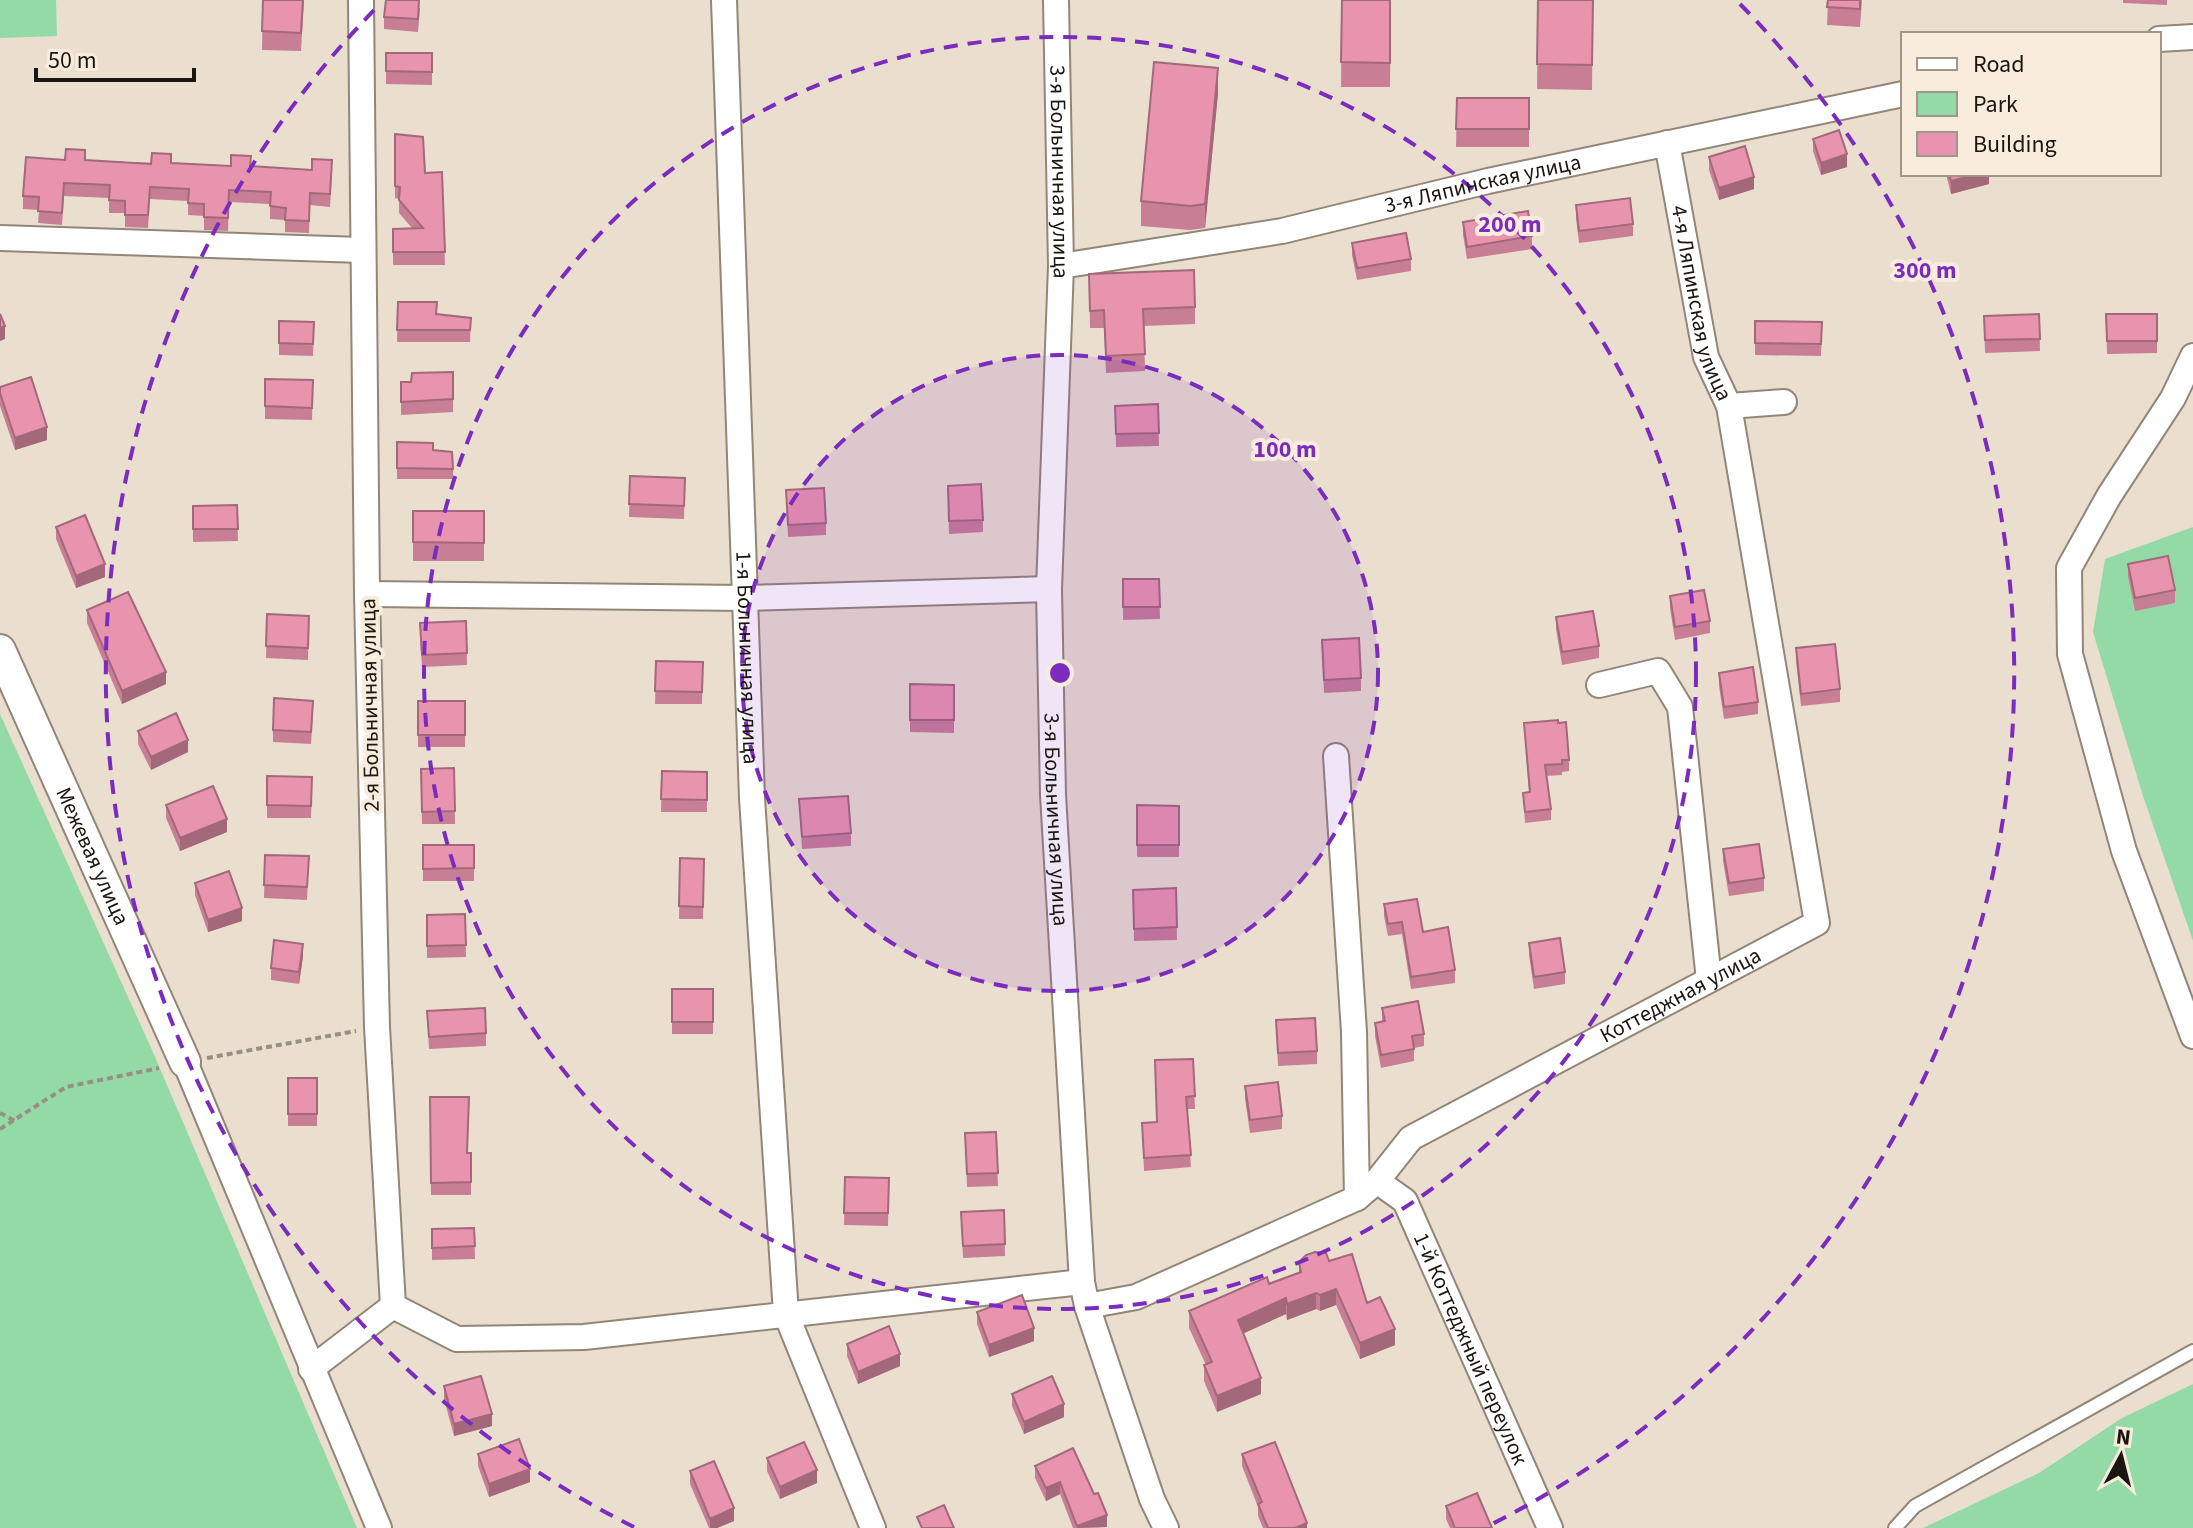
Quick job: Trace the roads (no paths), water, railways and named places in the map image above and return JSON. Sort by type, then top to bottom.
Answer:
[{"type":"street","name":"2-я Больничная улица","points":[[361,0],[367,594],[377,1027],[393,1306]]},
{"type":"street","name":"1-я Больничная улица","points":[[724,0],[752,798],[786,1314],[873,1528]]},
{"type":"street","name":"3-я Больничная улица","points":[[1056,0],[1061,266],[1049,589],[1053,795],[1084,1294],[1152,1499],[1166,1528]]},
{"type":"street","points":[[2161,39],[2193,37]]},
{"type":"street","name":"3-я Ляпинская улица","points":[[1061,266],[1282,231],[1488,181],[1901,94]]},
{"type":"street","name":"4-я Ляпинская улица","points":[[1667,143],[1706,357],[1729,406],[1784,402]]},
{"type":"street","points":[[0,238],[362,250]]},
{"type":"street","points":[[2193,356],[2173,398],[2109,496],[2069,568],[2070,654],[2124,851],[2193,1036]]},
{"type":"street","name":"Коттеджная улица","points":[[393,1306],[457,1339],[584,1337],[786,1314],[1084,1294],[1136,1297],[1357,1198],[1377,1181],[1411,1138],[1817,923],[1729,406]]},
{"type":"street","points":[[367,594],[746,598],[1049,589]]},
{"type":"street","name":"Межевая улица","points":[[0,650],[185,1062]]},
{"type":"street","points":[[1599,685],[1658,671],[1680,707],[1709,980]]},
{"type":"street","points":[[1336,756],[1354,1032],[1357,1198]]},
{"type":"street","points":[[185,1062],[379,1528]]},
{"type":"street","name":"1-й Коттеджный переулок","points":[[1377,1181],[1405,1201],[1550,1528]]},
{"type":"street","points":[[311,1369],[393,1306]]},
{"type":"lane","points":[[1895,1528],[1915,1506],[2193,1351]]}]
